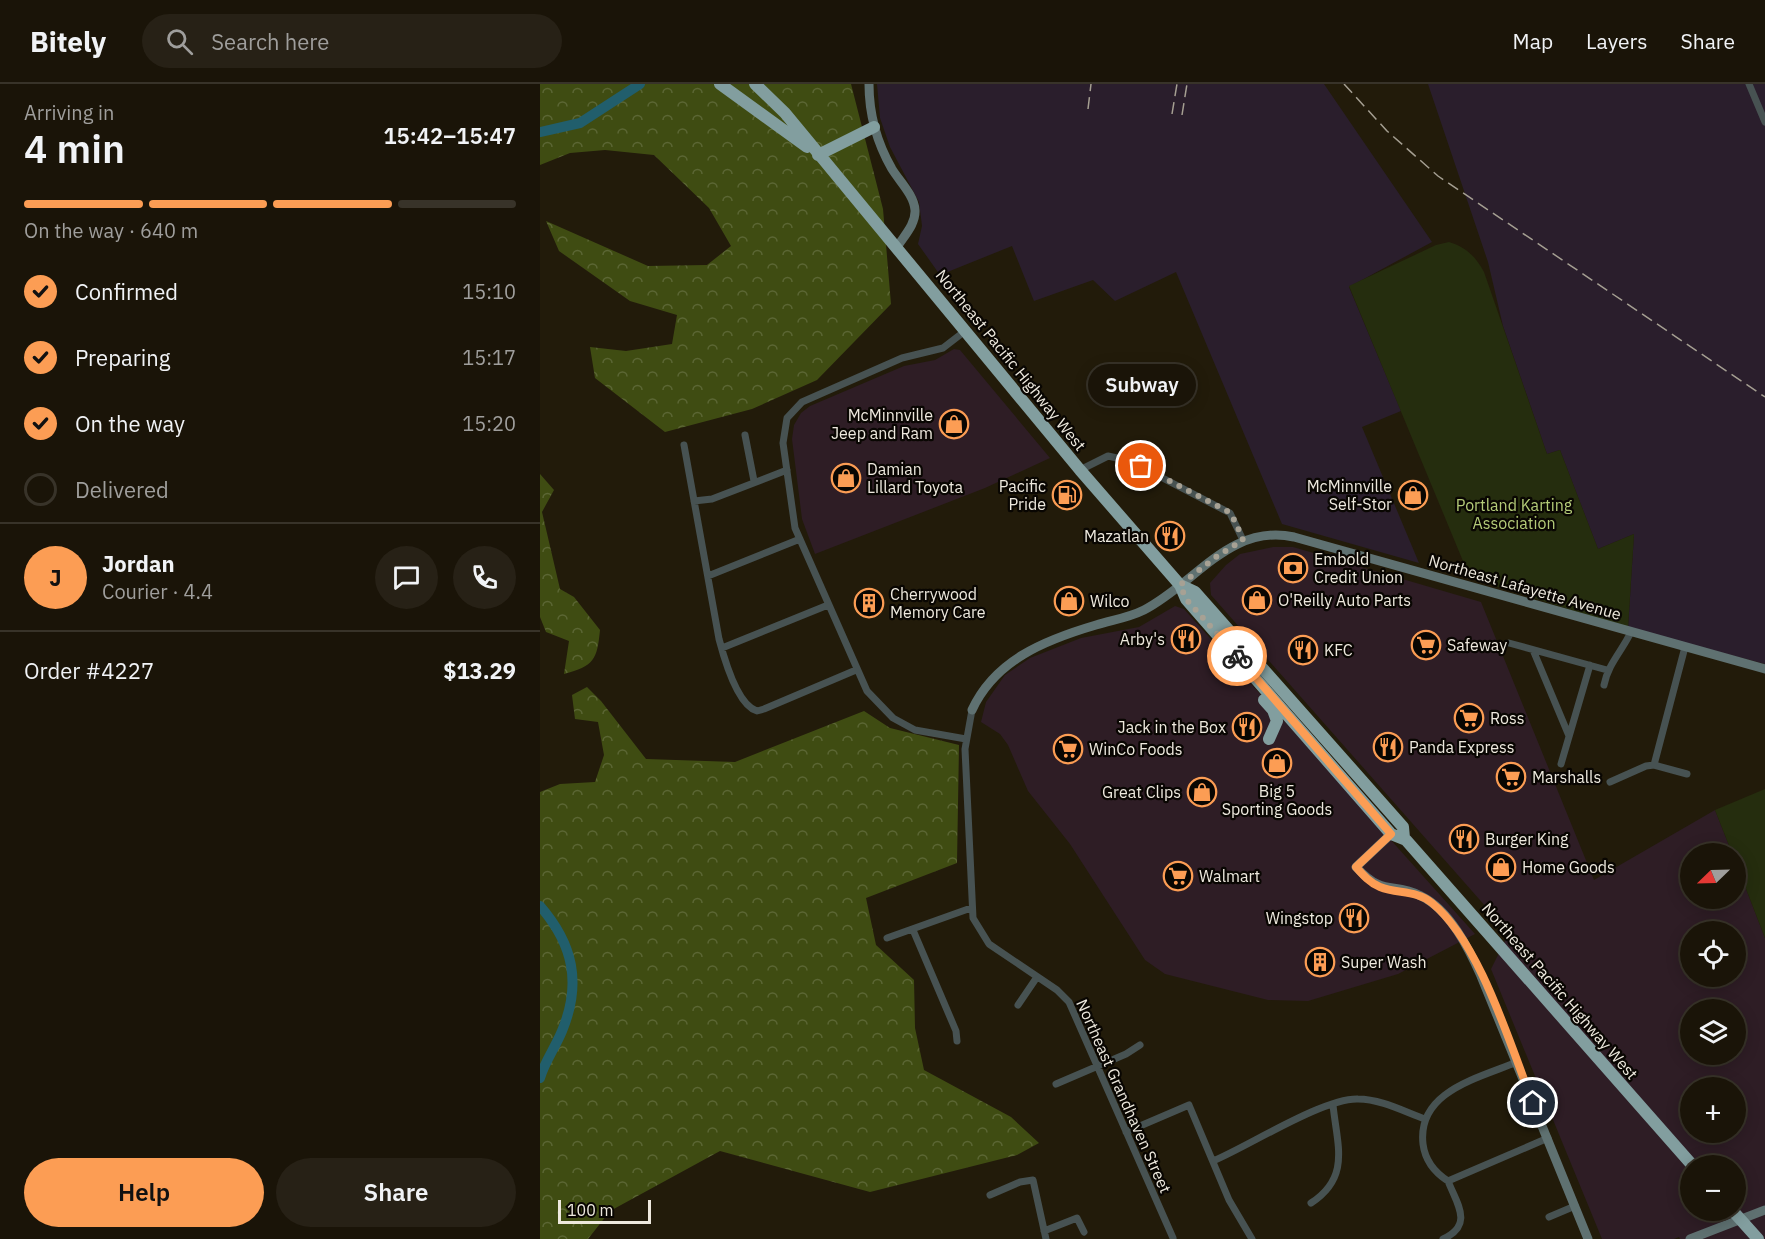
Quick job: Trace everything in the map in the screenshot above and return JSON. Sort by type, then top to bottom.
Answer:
[{"type":"highway","points":[[720,84],[818,155]]},
{"type":"highway","points":[[755,84],[785,113],[818,155]]},
{"type":"highway","points":[[818,155],[874,127]]},
{"type":"highway","name":"Northeast Pacific Highway West","points":[[818,155],[897,247],[1080,470],[1180,585],[1186,599],[1298,729],[1683,1155]]},
{"type":"highway","name":"Northeast Pacific Highway West","points":[[1180,585],[1195,592],[1403,827],[1397,836]]},
{"type":"highway","points":[[1233,652],[1246,678],[1276,716],[1276,729],[1269,739]]},
{"type":"highway","points":[[1243,663],[1255,670],[1292,711],[1305,716]]},
{"type":"highway","points":[[1298,729],[1310,731],[1326,750],[1342,758]]},
{"type":"highway","points":[[1742,1221],[1758,1239]]},
{"type":"street","points":[[869,84],[874,127],[883,151],[911,197],[915,210],[913,224],[897,247]]},
{"type":"street","points":[[1749,84],[1765,122]]},
{"type":"street","points":[[965,330],[943,348],[902,358],[802,402],[788,418],[784,429],[792,516],[856,670],[877,704],[893,718],[915,730],[966,739]]},
{"type":"street","points":[[746,435],[754,481]]},
{"type":"street","points":[[684,445],[722,648],[742,697],[752,709],[764,709],[856,670]]},
{"type":"street","points":[[1080,470],[1108,456],[1130,461],[1230,513],[1243,540]]},
{"type":"street","points":[[694,501],[712,499],[787,470]]},
{"type":"street","name":"Northeast Lafayette Avenue","points":[[972,710],[992,678],[1022,654],[1076,631],[1143,610],[1243,540],[1268,534],[1294,537],[1765,669]]},
{"type":"street","points":[[708,576],[800,539]]},
{"type":"street","points":[[722,648],[828,605]]},
{"type":"street","points":[[1604,685],[1607,670],[1621,654],[1631,632]]},
{"type":"street","points":[[1509,643],[1607,670]]},
{"type":"street","points":[[1654,765],[1685,647]]},
{"type":"street","points":[[1533,650],[1569,736]]},
{"type":"street","points":[[1561,764],[1590,665]]},
{"type":"street","name":"Northeast Grandhaven Street","points":[[972,710],[966,739],[969,857],[971,908],[980,933],[989,944],[1058,990],[1069,1002],[1173,1238]]},
{"type":"street","points":[[1610,782],[1646,766],[1654,765],[1687,774]]},
{"type":"street","points":[[1397,836],[1356,867],[1378,886],[1421,896],[1440,910],[1474,961],[1588,1239]]},
{"type":"street","points":[[887,938],[913,930],[963,908],[971,908]]},
{"type":"street","points":[[913,930],[956,1031],[957,1041]]},
{"type":"street","points":[[1018,1005],[1037,976]]},
{"type":"street","points":[[1056,1084],[1140,1045]]},
{"type":"street","points":[[1443,1239],[1456,1232],[1461,1223],[1461,1213],[1448,1181],[1438,1175],[1424,1153],[1422,1137],[1425,1119],[1433,1105],[1452,1089],[1517,1062]]},
{"type":"street","points":[[1213,1161],[1347,1100],[1370,1100],[1425,1119]]},
{"type":"street","points":[[1126,1132],[1189,1105],[1229,1200],[1252,1239]]},
{"type":"street","points":[[1311,1203],[1328,1191],[1338,1172],[1333,1105]]},
{"type":"street","points":[[1448,1181],[1548,1138]]},
{"type":"street","points":[[990,1195],[1034,1180],[1045,1235],[1077,1218],[1084,1233]]},
{"type":"street","points":[[1549,1217],[1575,1206]]},
{"type":"street","points":[[1746,1213],[1765,1210]]},
{"type":"street","points":[[1690,1239],[1729,1221]]},
{"type":"shaded area","points":[[877,84],[1324,84],[1432,242],[1349,287],[1401,411],[1362,427],[1419,563],[1282,524],[1176,272],[1115,301],[1093,280],[1034,301],[1012,246],[940,275],[918,244],[922,226],[919,202],[890,147],[880,118]]},
{"type":"shaded area","points":[[1428,84],[1765,84],[1765,664],[1628,628],[1634,534],[1598,549],[1560,450],[1547,454],[1503,326],[1488,262]]},
{"type":"shaded area","points":[[954,349],[960,350],[1050,458],[985,488],[815,554],[802,519],[792,439],[794,425],[801,413],[810,406],[904,366],[935,360]]},
{"type":"shaded area","points":[[1273,547],[1293,547],[1481,602],[1594,880],[1715,810],[1728,843],[1680,843],[1680,909],[1746,909],[1746,889],[1765,938],[1765,1239],[1680,1239],[1679,1237],[1674,1239],[1602,1239],[1491,969],[1509,933],[1211,595],[1210,583],[1226,565],[1240,554]]},
{"type":"shaded area","points":[[1175,606],[1184,609],[1475,934],[1398,974],[1308,1001],[1268,1000],[1165,974],[1145,960],[1070,844],[1028,791],[1008,745],[1000,734],[981,722],[986,702],[1005,675],[1030,658],[1081,638],[1139,627]]},
{"type":"green space","points":[[540,84],[851,84],[883,209],[891,304],[817,380],[752,409],[665,432],[595,378],[590,347],[626,351],[672,344],[677,315],[630,301],[559,251],[546,221],[648,266],[707,265],[731,246],[709,208],[654,155],[605,150],[570,153],[540,165]]},
{"type":"green space","name":"Portland Karting Association","points":[[1449,242],[1470,253],[1484,272],[1547,454],[1560,450],[1598,549],[1634,534],[1628,628],[1470,578],[1349,286],[1436,245]]},
{"type":"green space","points":[[540,474],[554,490],[542,512],[560,589],[574,597],[600,630],[592,660],[582,668],[564,674],[569,641],[546,632],[540,617]]},
{"type":"green space","points":[[587,687],[601,701],[646,759],[735,762],[864,711],[890,728],[959,745],[957,863],[866,898],[876,945],[914,980],[915,1028],[924,1070],[1011,1117],[1039,1143],[1017,1155],[870,1192],[720,1151],[610,1211],[588,1239],[540,1239],[540,792],[560,784],[595,782],[604,755],[598,722],[575,719],[572,695]]},
{"type":"green space","points":[[1765,789],[1765,938],[1746,889],[1746,843],[1728,843],[1715,810]]},
{"type":"waterway","points":[[540,132],[580,123],[640,84]]},
{"type":"waterway","points":[[540,906],[551,920],[567,950],[573,980],[572,997],[562,1031],[540,1078]]},
{"type":"railway","points":[[1088,109],[1091,84]]},
{"type":"railway","points":[[1172,114],[1177,84]]},
{"type":"railway","points":[[1182,115],[1187,84]]},
{"type":"railway","points":[[1344,84],[1387,131],[1438,176],[1765,397]]},
{"type":"way so far","points":[[1141,466],[1227,511],[1235,521],[1243,540],[1216,557],[1180,585],[1186,599],[1237,656]]},
{"type":"place","name":"McMinnville Jeep and Ram","points":[[954,424]]},
{"type":"place","name":"Subway","points":[[1141,466]]},
{"type":"place","name":"Damian Lillard Toyota","points":[[846,478]]},
{"type":"place","name":"Pacific Pride","points":[[1067,495]]},
{"type":"place","name":"McMinnville Self-Stor","points":[[1413,495]]},
{"type":"place","name":"Mazatlan","points":[[1170,536]]},
{"type":"place","name":"Embold Credit Union","points":[[1293,568]]},
{"type":"place","name":"O'Reilly Auto Parts","points":[[1257,600]]},
{"type":"place","name":"Wilco","points":[[1069,601]]},
{"type":"place","name":"Cherrywood Memory Care","points":[[869,603]]},
{"type":"place","name":"Arby's","points":[[1186,639]]},
{"type":"place","name":"Safeway","points":[[1426,645]]},
{"type":"place","name":"KFC","points":[[1303,650]]},
{"type":"place","name":"Ross","points":[[1469,718]]},
{"type":"place","name":"Jack in the Box","points":[[1247,727]]},
{"type":"place","name":"Panda Express","points":[[1388,747]]},
{"type":"place","name":"WinCo Foods","points":[[1068,749]]},
{"type":"place","name":"Big 5 Sporting Goods","points":[[1277,763]]},
{"type":"place","name":"Marshalls","points":[[1511,777]]},
{"type":"place","name":"Great Clips","points":[[1202,792]]},
{"type":"place","name":"Burger King","points":[[1464,839]]},
{"type":"place","name":"Home Goods","points":[[1501,867]]},
{"type":"place","name":"Walmart","points":[[1178,876]]},
{"type":"place","name":"Wingstop","points":[[1354,918]]},
{"type":"place","name":"Super Wash","points":[[1320,962]]},
{"type":"route","points":[[1237,656],[1391,834],[1356,867],[1367,879],[1378,886],[1411,892],[1431,902],[1440,910],[1464,943],[1481,976],[1533,1103]]}]
